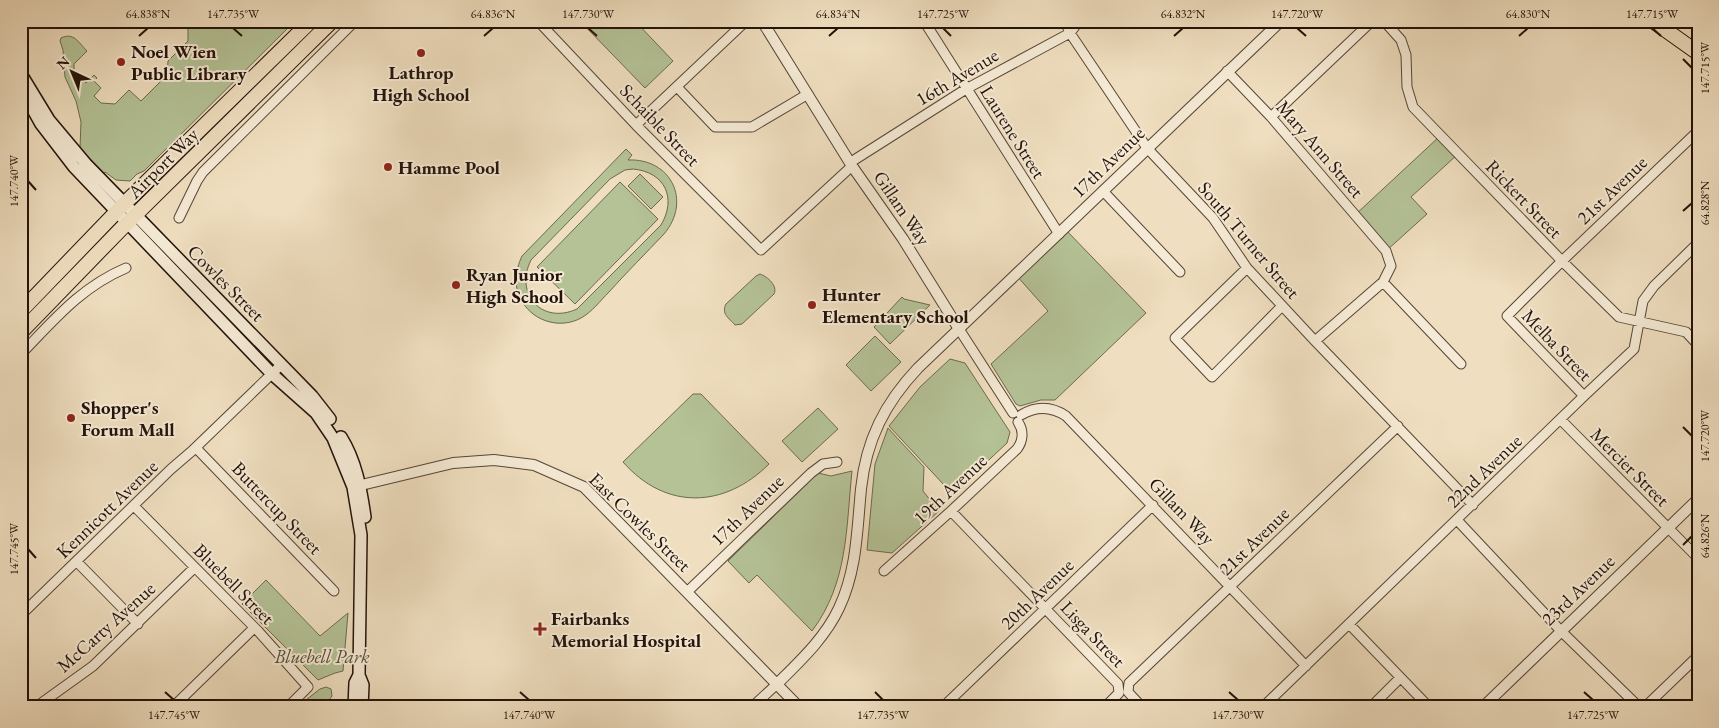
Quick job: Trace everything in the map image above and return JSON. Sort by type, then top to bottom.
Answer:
[{"type":"main road","name":"Airport Way","points":[[21,311],[121,208],[311,21]]},
{"type":"main road","name":"Airport Way","points":[[21,332],[332,21]]},
{"type":"main road","points":[[1653,21],[1698,52]]},
{"type":"main road","name":"Cowles Street","points":[[21,74],[49,120],[121,208]]},
{"type":"main road","name":"Cowles Street","points":[[21,88],[51,138],[74,167],[121,208],[312,396],[334,424],[350,456],[357,486]]},
{"type":"main road","name":"Cowles Street","points":[[132,219],[272,374],[316,413],[327,428],[357,486]]},
{"type":"main road","points":[[357,486],[361,535],[359,674],[363,685],[362,707]]},
{"type":"main road","points":[[354,707],[355,684],[359,674]]},
{"type":"street","points":[[179,218],[197,181],[204,172],[355,21]]},
{"type":"street","name":"Schaible Street","points":[[538,21],[636,125],[761,250]]},
{"type":"street","points":[[636,125],[746,21]]},
{"type":"street","name":"Gillam Way","points":[[762,21],[852,164],[903,239],[1017,417],[1033,409],[1042,408],[1056,410],[1064,414],[1306,666]]},
{"type":"street","name":"Laurene Street","points":[[924,21],[1059,234]]},
{"type":"street","name":"South Turner Street","points":[[1065,21],[1070,32],[1147,148],[1213,218],[1247,268],[1314,341],[1473,505]]},
{"type":"street","name":"16th Avenue","points":[[761,250],[852,164],[966,89],[1070,32],[1078,21]]},
{"type":"street","name":"17th Avenue","points":[[777,684],[819,641],[840,607],[853,568],[857,546],[864,472],[878,423],[894,395],[904,382],[1281,21]]},
{"type":"street","points":[[1271,118],[1372,21]]},
{"type":"street","name":"Rickert Street","points":[[1384,21],[1401,40],[1406,55],[1407,87],[1413,107],[1562,261],[1619,318],[1686,332],[1698,345]]},
{"type":"street","name":"Mary Ann Street","points":[[1227,71],[1271,118],[1386,251],[1391,266],[1384,282]]},
{"type":"street","points":[[677,87],[715,127],[752,128],[808,94]]},
{"type":"street","name":"21st Avenue","points":[[1507,316],[1698,131]]},
{"type":"street","points":[[1104,191],[1180,272]]},
{"type":"street","name":"22nd Avenue","points":[[1263,707],[1634,349],[1643,301],[1654,286],[1698,243]]},
{"type":"street","points":[[21,354],[80,295],[97,282],[126,268]]},
{"type":"street","points":[[1247,268],[1175,338],[1212,377],[1282,306]]},
{"type":"street","points":[[1314,341],[1384,282],[1460,364]]},
{"type":"street","name":"Melba Street","points":[[1507,316],[1584,396]]},
{"type":"street","name":"Kennicott Avenue","points":[[21,615],[281,365]]},
{"type":"street","name":"19th Avenue","points":[[884,571],[1019,446],[1022,434],[1017,417]]},
{"type":"street","name":"Mercier Street","points":[[1560,420],[1698,558]]},
{"type":"street","name":"21st Avenue","points":[[1133,680],[1398,426]]},
{"type":"street","name":"Buttercup Street","points":[[196,448],[334,591]]},
{"type":"street","name":"East Cowles Street","points":[[357,486],[453,463],[494,460],[534,464],[584,487],[799,707]]},
{"type":"street","name":"17th Avenue","points":[[686,592],[811,473],[823,464],[836,462]]},
{"type":"street","name":"23rd Avenue","points":[[1483,707],[1698,499]]},
{"type":"street","name":"20th Avenue","points":[[943,707],[1153,505]]},
{"type":"street","name":"Bluebell Street","points":[[134,506],[254,628],[308,687],[288,707]]},
{"type":"street","name":"Lisga Street","points":[[951,511],[1115,680],[1120,689],[1105,707]]},
{"type":"street","points":[[1457,520],[1561,631],[1639,707]]},
{"type":"street","points":[[77,562],[138,624]]},
{"type":"street","name":"McCarty Avenue","points":[[36,707],[93,666],[194,568]]},
{"type":"street","points":[[1349,624],[1429,707]]},
{"type":"street","points":[[173,707],[254,628]]},
{"type":"street","points":[[1646,707],[1698,656]]},
{"type":"street","points":[[1370,707],[1400,678]]},
{"type":"street","name":"Lisga Street","points":[[1133,680],[1129,684],[1128,692],[1142,707]]},
{"type":"street","points":[[752,707],[777,684]]},
{"type":"green space","points":[[182,21],[295,21],[144,171],[137,174],[130,181],[116,180],[105,172],[102,174],[80,148],[81,122],[76,101],[65,77],[61,38],[65,36],[73,37],[87,51],[74,64],[74,70],[86,83],[94,75],[97,78],[94,81],[101,88],[94,96],[101,103],[115,104],[129,90],[141,101],[167,75],[168,61],[188,41],[188,27]]},
{"type":"green space","points":[[580,21],[635,21],[673,61],[645,88]]},
{"type":"green space","points":[[1440,136],[1458,154],[1411,197],[1427,214],[1386,251],[1355,215]]},
{"type":"green space","points":[[626,149],[632,155],[628,160],[643,161],[656,166],[666,174],[673,184],[676,208],[672,221],[664,234],[596,306],[581,318],[565,323],[549,322],[528,310],[520,297],[516,285],[522,256]],"holes":[[[625,170],[644,171],[660,181],[668,196],[666,215],[661,225],[577,309],[564,313],[553,313],[534,303],[529,295],[526,284],[531,260],[610,179]]]},
{"type":"green space","points":[[640,174],[663,197],[651,209],[628,186]]},
{"type":"green space","points":[[620,182],[658,219],[575,304],[537,267]]},
{"type":"green space","points":[[1065,229],[1146,313],[1055,400],[1041,400],[1020,406],[1016,404],[991,364],[1048,311],[1016,275]]},
{"type":"green space","points":[[760,274],[771,282],[775,288],[774,294],[742,324],[735,325],[724,311],[726,304]]},
{"type":"green space","points":[[902,297],[930,305],[890,344],[874,327]]},
{"type":"green space","points":[[875,336],[901,362],[871,391],[846,365]]},
{"type":"green space","points":[[950,359],[965,363],[1010,432],[1007,443],[963,484],[945,486],[889,426],[920,387]]},
{"type":"green space","points":[[693,394],[701,394],[769,464],[752,479],[734,489],[715,496],[696,498],[676,496],[658,489],[640,478],[623,462]]},
{"type":"green space","points":[[818,408],[838,429],[802,462],[782,441]]},
{"type":"green space","points":[[888,428],[924,467],[923,491],[939,511],[892,553],[867,550],[875,464]]},
{"type":"green space","points":[[852,471],[846,534],[839,575],[824,613],[812,631],[757,575],[749,583],[728,561],[818,473],[831,476]]},
{"type":"green space","name":"Bluebell Park","points":[[266,580],[320,636],[348,613],[343,671],[318,680],[242,604]]},
{"type":"green space","points":[[326,687],[331,689],[332,696],[324,707],[297,707],[320,689]]},
{"type":"place","name":"Lathrop High School","points":[[421,53]]},
{"type":"place","name":"Noel Wien Public Library","points":[[121,62]]},
{"type":"place","name":"Hamme Pool","points":[[388,167]]},
{"type":"place","name":"Ryan Junior High School","points":[[456,285]]},
{"type":"place","name":"Hunter Elementary School","points":[[812,305]]},
{"type":"place","name":"Shopper's Forum Mall","points":[[71,418]]},
{"type":"place","name":"Fairbanks Memorial Hospital","points":[[540,629]]}]
